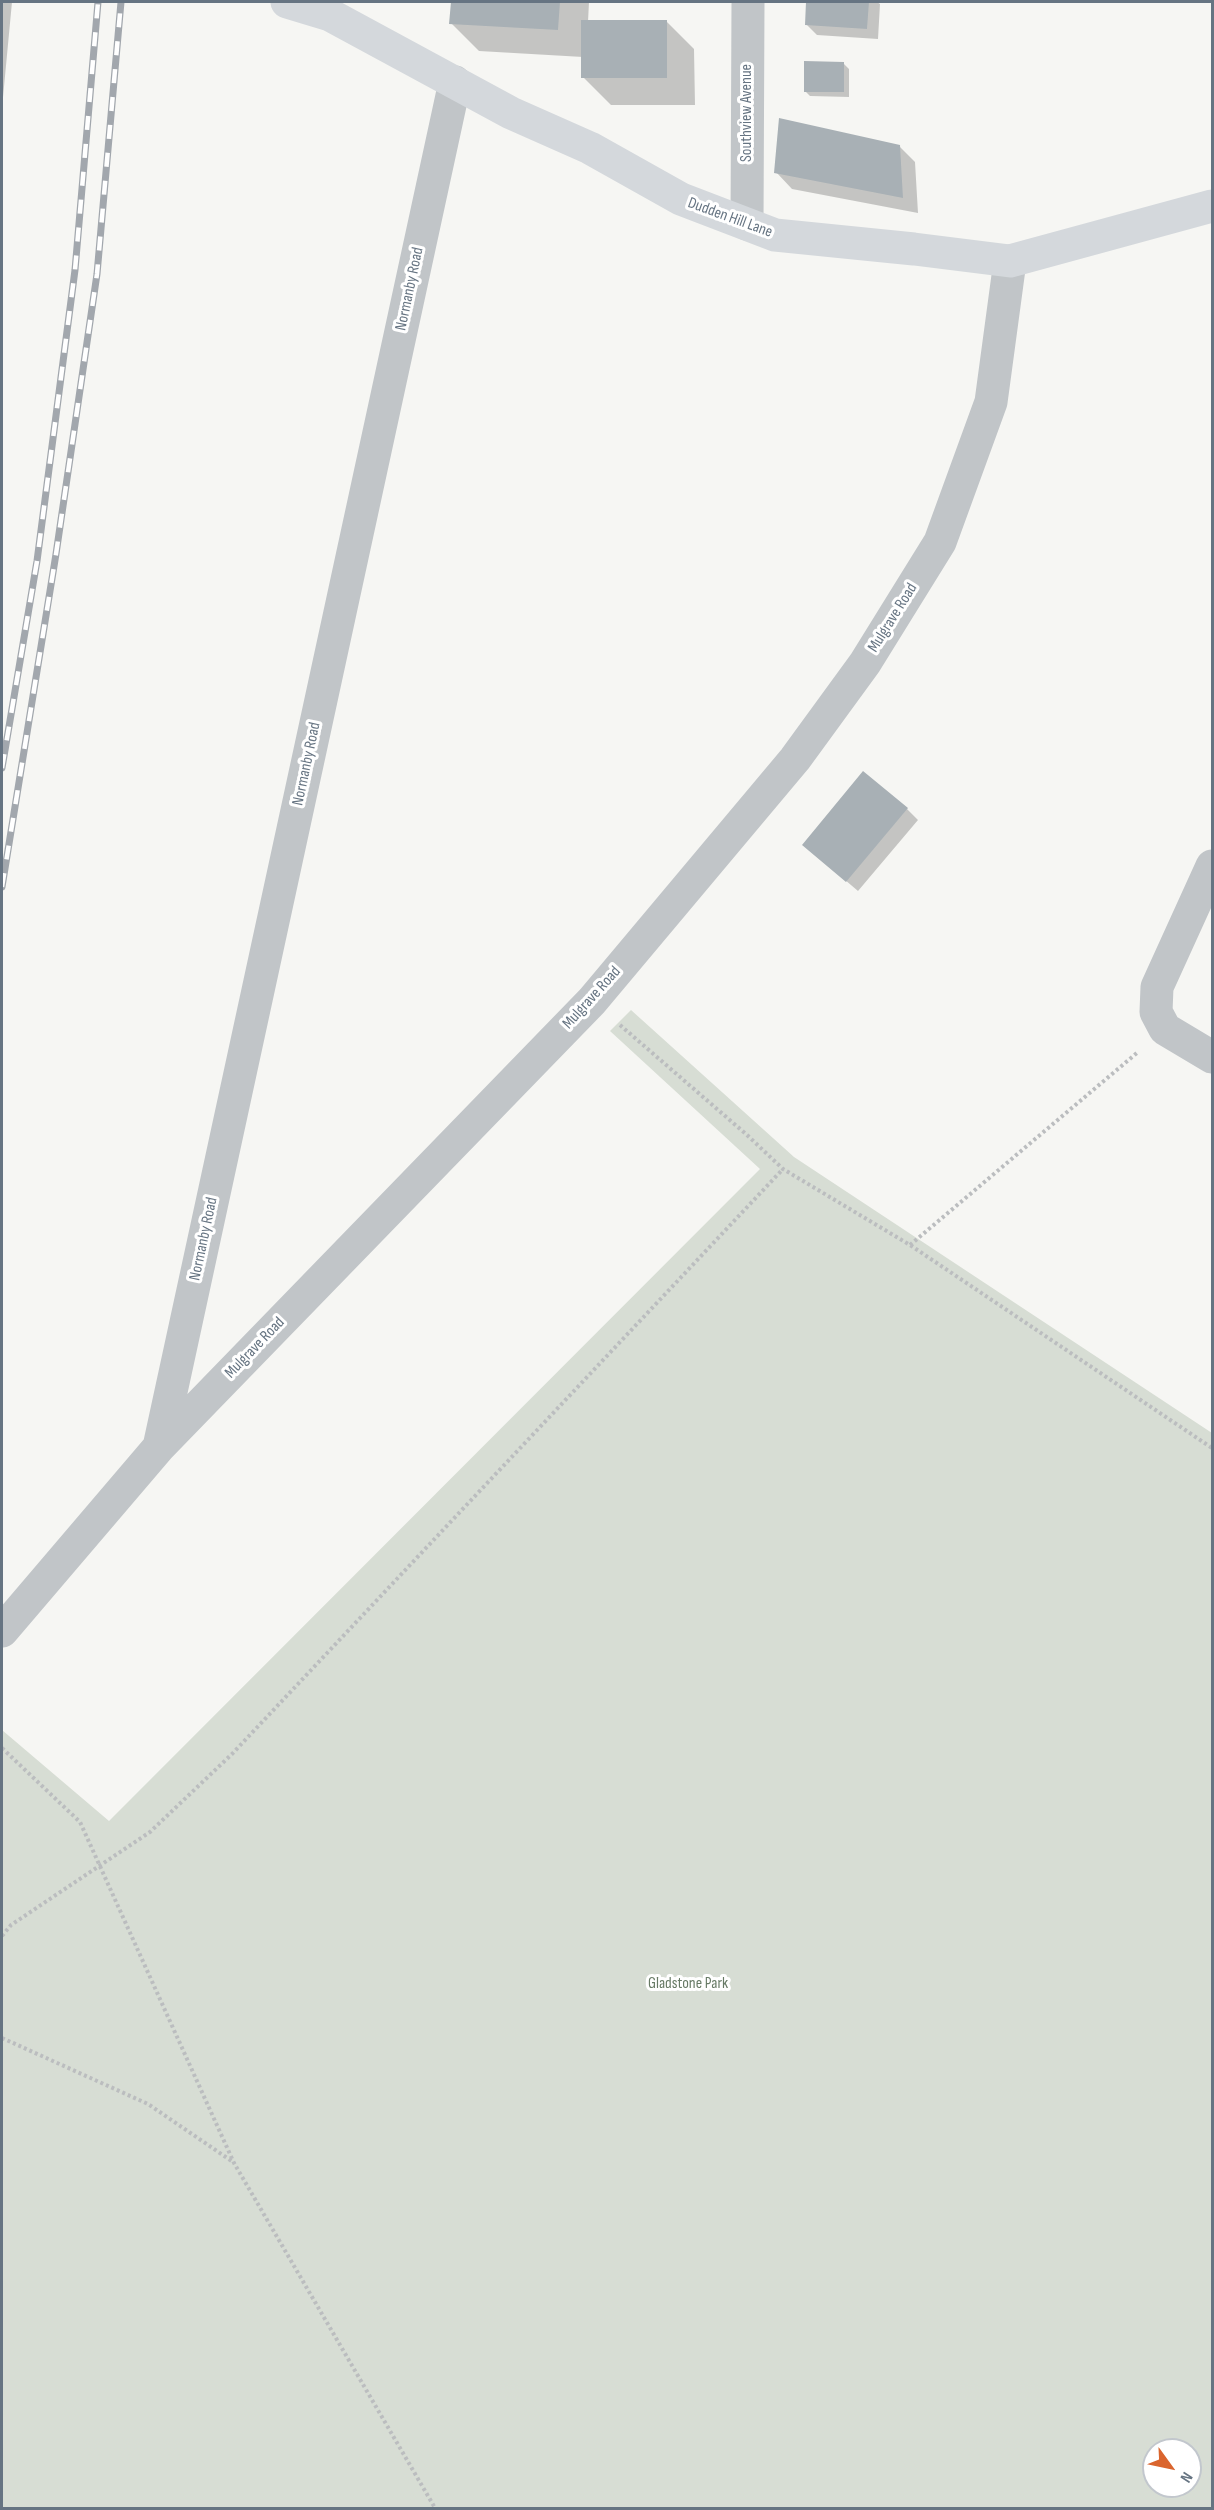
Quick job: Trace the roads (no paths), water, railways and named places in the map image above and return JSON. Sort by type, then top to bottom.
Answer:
[{"type":"main road","name":"Dudden Hill Lane","points":[[287,2],[330,15],[512,113],[590,148],[681,199],[775,235],[1010,261],[1212,206]]},
{"type":"street","name":"Southview Avenue","points":[[747,224],[748,2]]},
{"type":"street","name":"Normanby Road","points":[[159,1447],[455,82]]},
{"type":"street","name":"Mulgrave Road","points":[[2,1631],[159,1447],[592,1001],[795,759],[865,663],[940,542],[991,402],[1010,261]]},
{"type":"street","points":[[1212,866],[1157,987],[1160,1020],[1212,1057]]},
{"type":"railway","points":[[2,768],[37,561],[75,270],[98,2]]},
{"type":"railway","points":[[2,887],[56,554],[97,274],[121,2]]},
{"type":"park label","name":"Gladstone Park","points":[[688,1984]]}]
